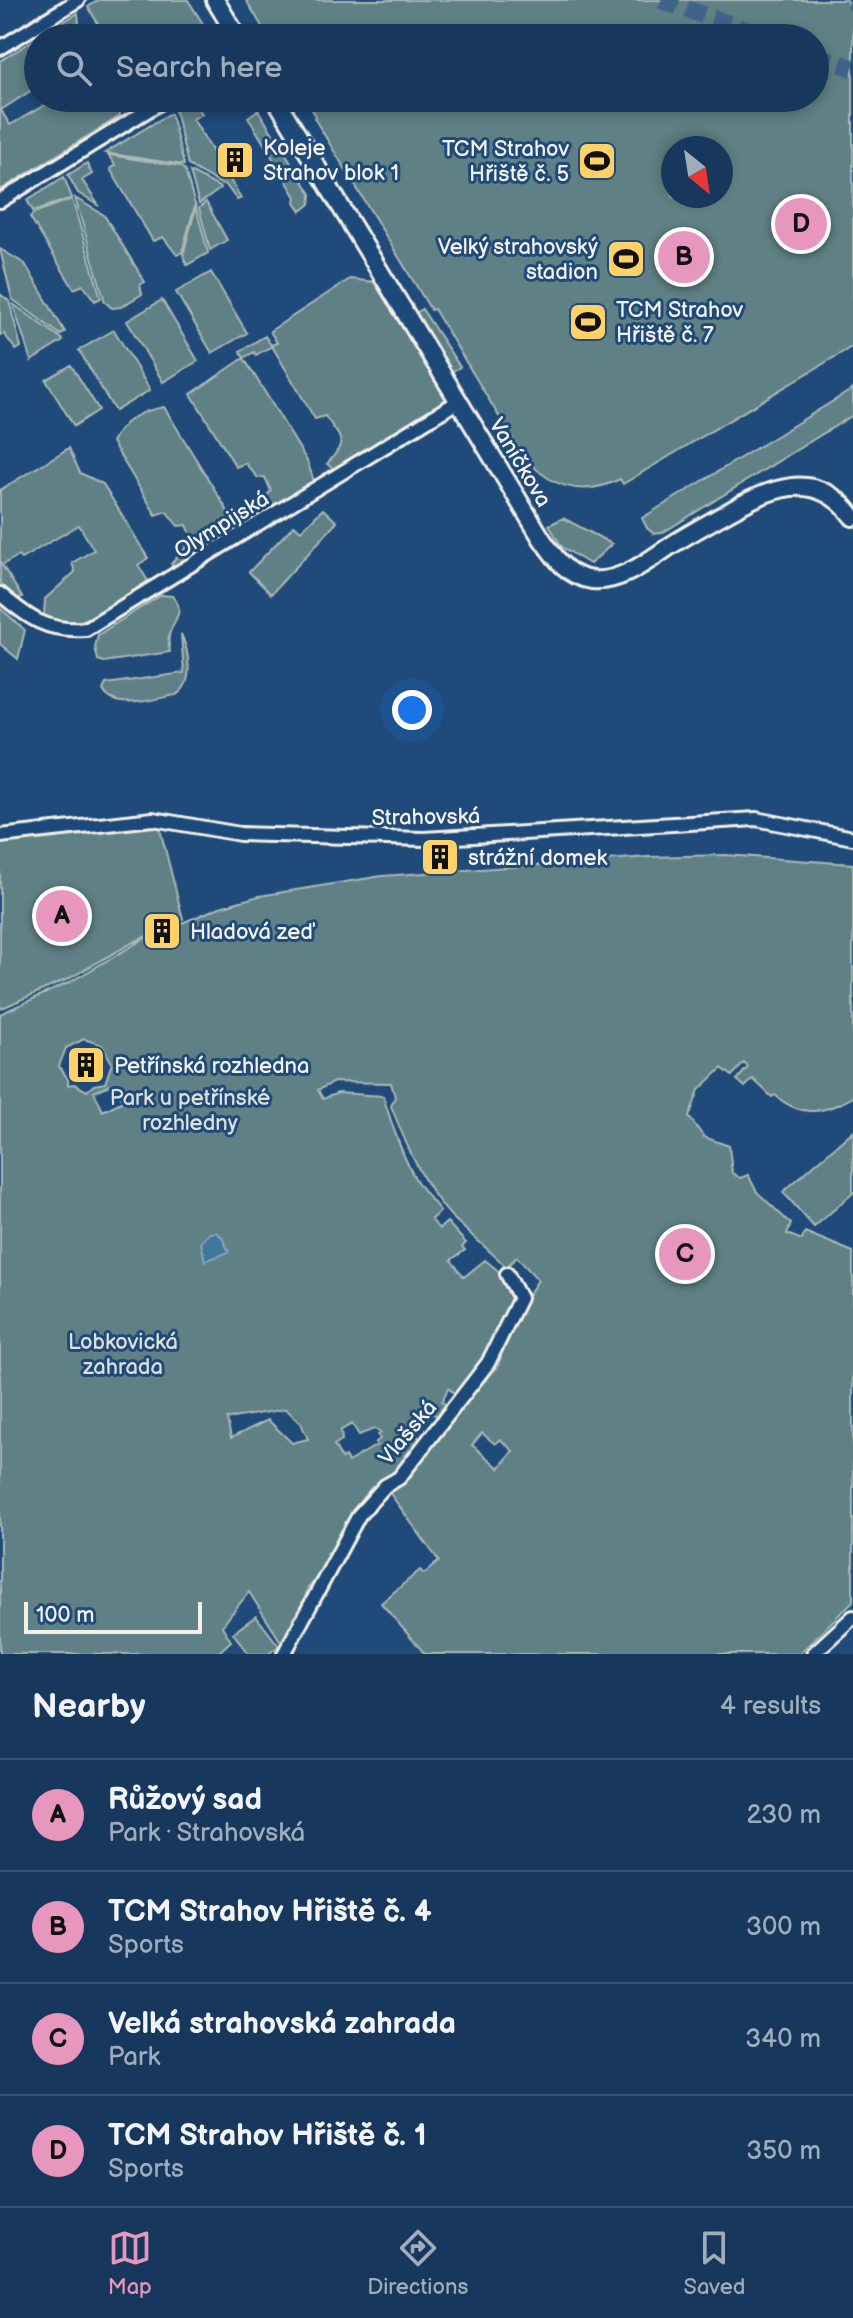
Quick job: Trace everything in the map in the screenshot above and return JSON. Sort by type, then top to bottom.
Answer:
[{"type":"main road","points":[[215,0],[230,24]]},
{"type":"main road","name":"Vaníčkova","points":[[284,112],[552,555],[565,569],[594,580],[625,574],[751,498],[789,487],[806,486],[821,490],[839,500],[853,517]]},
{"type":"street","points":[[39,24],[78,0]]},
{"type":"street","points":[[0,48],[24,33]]},
{"type":"street","points":[[0,201],[145,112]]},
{"type":"street","name":"Olympijská","points":[[0,594],[28,617],[50,627],[86,629],[459,401]]},
{"type":"street","name":"Strahovská","points":[[0,836],[153,819],[240,834],[424,839],[756,819],[853,838]]},
{"type":"street","name":"Vlašská","points":[[284,1654],[359,1515],[385,1486],[399,1478],[488,1363],[520,1298],[507,1274]]},
{"type":"street","points":[[813,1654],[853,1617]]},
{"type":"green space","points":[[99,0],[188,0],[203,24],[98,24],[88,7]]},
{"type":"green space","name":"Velký strahovský stadion","points":[[246,0],[847,0],[853,10],[853,346],[623,484],[620,479],[591,488],[578,488],[553,481],[520,451],[314,118],[314,112],[829,112],[829,24],[261,24]]},
{"type":"green space","points":[[78,13],[77,24],[60,24]]},
{"type":"green space","points":[[24,46],[24,95],[1,110],[10,125],[33,112],[120,112],[120,116],[0,190],[0,61]]},
{"type":"green space","points":[[175,112],[201,112],[193,119],[241,198],[237,200],[225,184],[188,165]]},
{"type":"green space","points":[[259,112],[311,194],[310,204],[301,211],[295,202],[296,197],[248,117]]},
{"type":"green space","points":[[169,114],[184,165],[105,153]]},
{"type":"green space","points":[[108,155],[180,166],[185,170],[195,205],[182,252],[177,255],[163,237],[153,241],[110,169],[115,165]]},
{"type":"green space","points":[[87,163],[92,174],[82,180],[99,206],[78,193],[68,175]]},
{"type":"green space","points":[[190,172],[219,187],[220,189],[199,204]]},
{"type":"green space","points":[[64,177],[72,198],[33,211],[27,200]]},
{"type":"green space","points":[[75,198],[104,215],[145,282],[140,285],[142,294],[121,307],[112,308],[105,302]]},
{"type":"green space","points":[[72,199],[101,298],[95,301],[83,285],[74,289],[30,217]]},
{"type":"green space","points":[[206,202],[227,240],[210,250],[199,208]]},
{"type":"green space","points":[[196,207],[208,253],[187,265],[183,255]]},
{"type":"green space","points":[[0,249],[25,264],[65,332],[61,335],[12,299]]},
{"type":"green space","points":[[211,272],[247,333],[212,353],[176,292]]},
{"type":"green space","points":[[350,279],[374,282],[446,399],[333,469],[327,464],[340,444],[338,435],[325,416],[315,419],[272,346],[244,358],[240,351],[265,336],[271,345],[277,343],[270,331]]},
{"type":"green space","points":[[0,294],[9,301],[21,347],[16,350],[4,334],[0,335]]},
{"type":"green space","points":[[162,300],[198,361],[163,382],[127,321]]},
{"type":"green space","points":[[13,304],[61,338],[63,341],[31,361]]},
{"type":"green space","points":[[422,309],[460,367],[451,372],[416,313]]},
{"type":"green space","points":[[114,330],[150,390],[115,411],[79,350]]},
{"type":"green space","points":[[244,358],[307,461],[314,481],[251,520],[250,514],[271,491],[265,477],[258,478],[245,463],[236,467],[191,394]]},
{"type":"green space","points":[[71,365],[99,410],[74,426],[46,380]]},
{"type":"green space","points":[[853,389],[853,415],[662,533],[654,534],[647,528],[642,518]]},
{"type":"green space","points":[[164,407],[235,528],[173,567],[171,564],[193,539],[187,525],[178,526],[166,511],[156,515],[112,442],[121,428],[133,418]]},
{"type":"green space","points":[[69,448],[80,473],[103,484],[148,558],[138,565],[148,581],[97,614],[68,623],[55,622],[44,615],[45,599],[75,572],[72,563],[94,550],[79,525],[21,559],[18,556],[2,565],[22,597],[18,599],[0,583],[0,490]]},
{"type":"green space","points":[[323,509],[337,522],[271,594],[249,572],[294,525],[301,531]]},
{"type":"green space","points":[[563,518],[612,544],[590,564],[562,547],[549,525]]},
{"type":"green space","points":[[161,595],[172,596],[179,610],[170,632],[170,652],[104,662],[98,660],[95,647],[98,635]]},
{"type":"green space","points":[[0,608],[25,630],[18,659],[0,644]]},
{"type":"green space","points":[[181,634],[189,666],[182,690],[176,695],[136,702],[116,701],[108,697],[103,690],[106,684],[184,673]]},
{"type":"green space","points":[[159,825],[183,919],[68,979],[0,1009],[0,840]]},
{"type":"green space","points":[[725,855],[853,864],[853,1097],[823,1110],[794,1108],[775,1095],[772,1097],[753,1079],[745,1087],[737,1080],[748,1067],[744,1063],[732,1076],[722,1068],[699,1090],[689,1117],[704,1137],[729,1146],[732,1173],[740,1178],[748,1175],[757,1192],[791,1224],[787,1234],[802,1240],[805,1232],[853,1252],[853,1601],[799,1654],[425,1654],[381,1603],[420,1570],[424,1574],[439,1561],[389,1492],[403,1483],[427,1449],[430,1451],[497,1368],[501,1357],[497,1351],[506,1329],[538,1280],[517,1257],[506,1267],[458,1223],[432,1192],[391,1106],[395,1097],[391,1083],[334,1082],[318,1090],[323,1099],[338,1093],[383,1096],[411,1171],[440,1212],[431,1219],[439,1229],[447,1222],[466,1243],[462,1247],[465,1250],[451,1260],[464,1277],[485,1260],[506,1280],[512,1295],[511,1305],[500,1332],[455,1394],[448,1388],[442,1402],[446,1405],[438,1417],[433,1413],[413,1431],[420,1439],[396,1472],[372,1487],[349,1517],[331,1551],[326,1553],[327,1557],[316,1580],[308,1588],[283,1645],[249,1592],[222,1626],[231,1641],[217,1654],[0,1654],[0,1014],[70,982],[144,939],[220,907],[259,896],[382,876],[648,857]],"holes":[[[84,1039],[102,1045],[112,1063],[105,1083],[94,1085],[87,1091],[74,1084],[68,1085],[68,1079],[59,1066],[66,1048]],[[114,1083],[117,1087],[121,1086],[125,1094],[121,1096],[123,1101],[103,1111],[94,1092]],[[286,1409],[301,1423],[308,1439],[292,1443],[268,1420],[231,1438],[227,1419]],[[352,1424],[359,1435],[374,1429],[381,1433],[377,1445],[348,1462],[345,1457],[342,1459],[334,1445],[342,1440],[341,1430]],[[482,1433],[495,1444],[500,1439],[513,1451],[499,1468],[472,1445]]]},
{"type":"green space","points":[[853,1131],[853,1193],[814,1227],[783,1192]]},
{"type":"green space","points":[[256,1616],[279,1646],[268,1654],[249,1654],[233,1633]]},
{"type":"water","points":[[216,1232],[229,1252],[205,1261],[201,1242],[210,1233]]},
{"type":"tunnel","points":[[661,0],[729,24]]},
{"type":"tunnel","points":[[829,60],[853,68]]},
{"type":"place","name":"Koleje Strahov blok 1","points":[[235,160]]},
{"type":"place","name":"TCM Strahov Hřiště č. 5","points":[[597,161]]},
{"type":"place","name":"TCM Strahov Hřiště č. 1","points":[[801,224]]},
{"type":"place","name":"TCM Strahov Hřiště č. 4","points":[[684,257]]},
{"type":"place","name":"Velký strahovský stadion","points":[[626,259]]},
{"type":"place","name":"TCM Strahov Hřiště č. 7","points":[[588,322]]},
{"type":"place","name":"strážní domek","points":[[440,857]]},
{"type":"place","name":"Růžový sad","points":[[62,916]]},
{"type":"place","name":"Hladová zeď","points":[[162,931]]},
{"type":"place","name":"Petřínská rozhledna","points":[[86,1065]]},
{"type":"place","name":"Velká strahovská zahrada","points":[[685,1254]]},
{"type":"park label","name":"Park u petřínské rozhledny","points":[[190,1110]]},
{"type":"park label","name":"Lobkovická zahrada","points":[[123,1354]]}]
